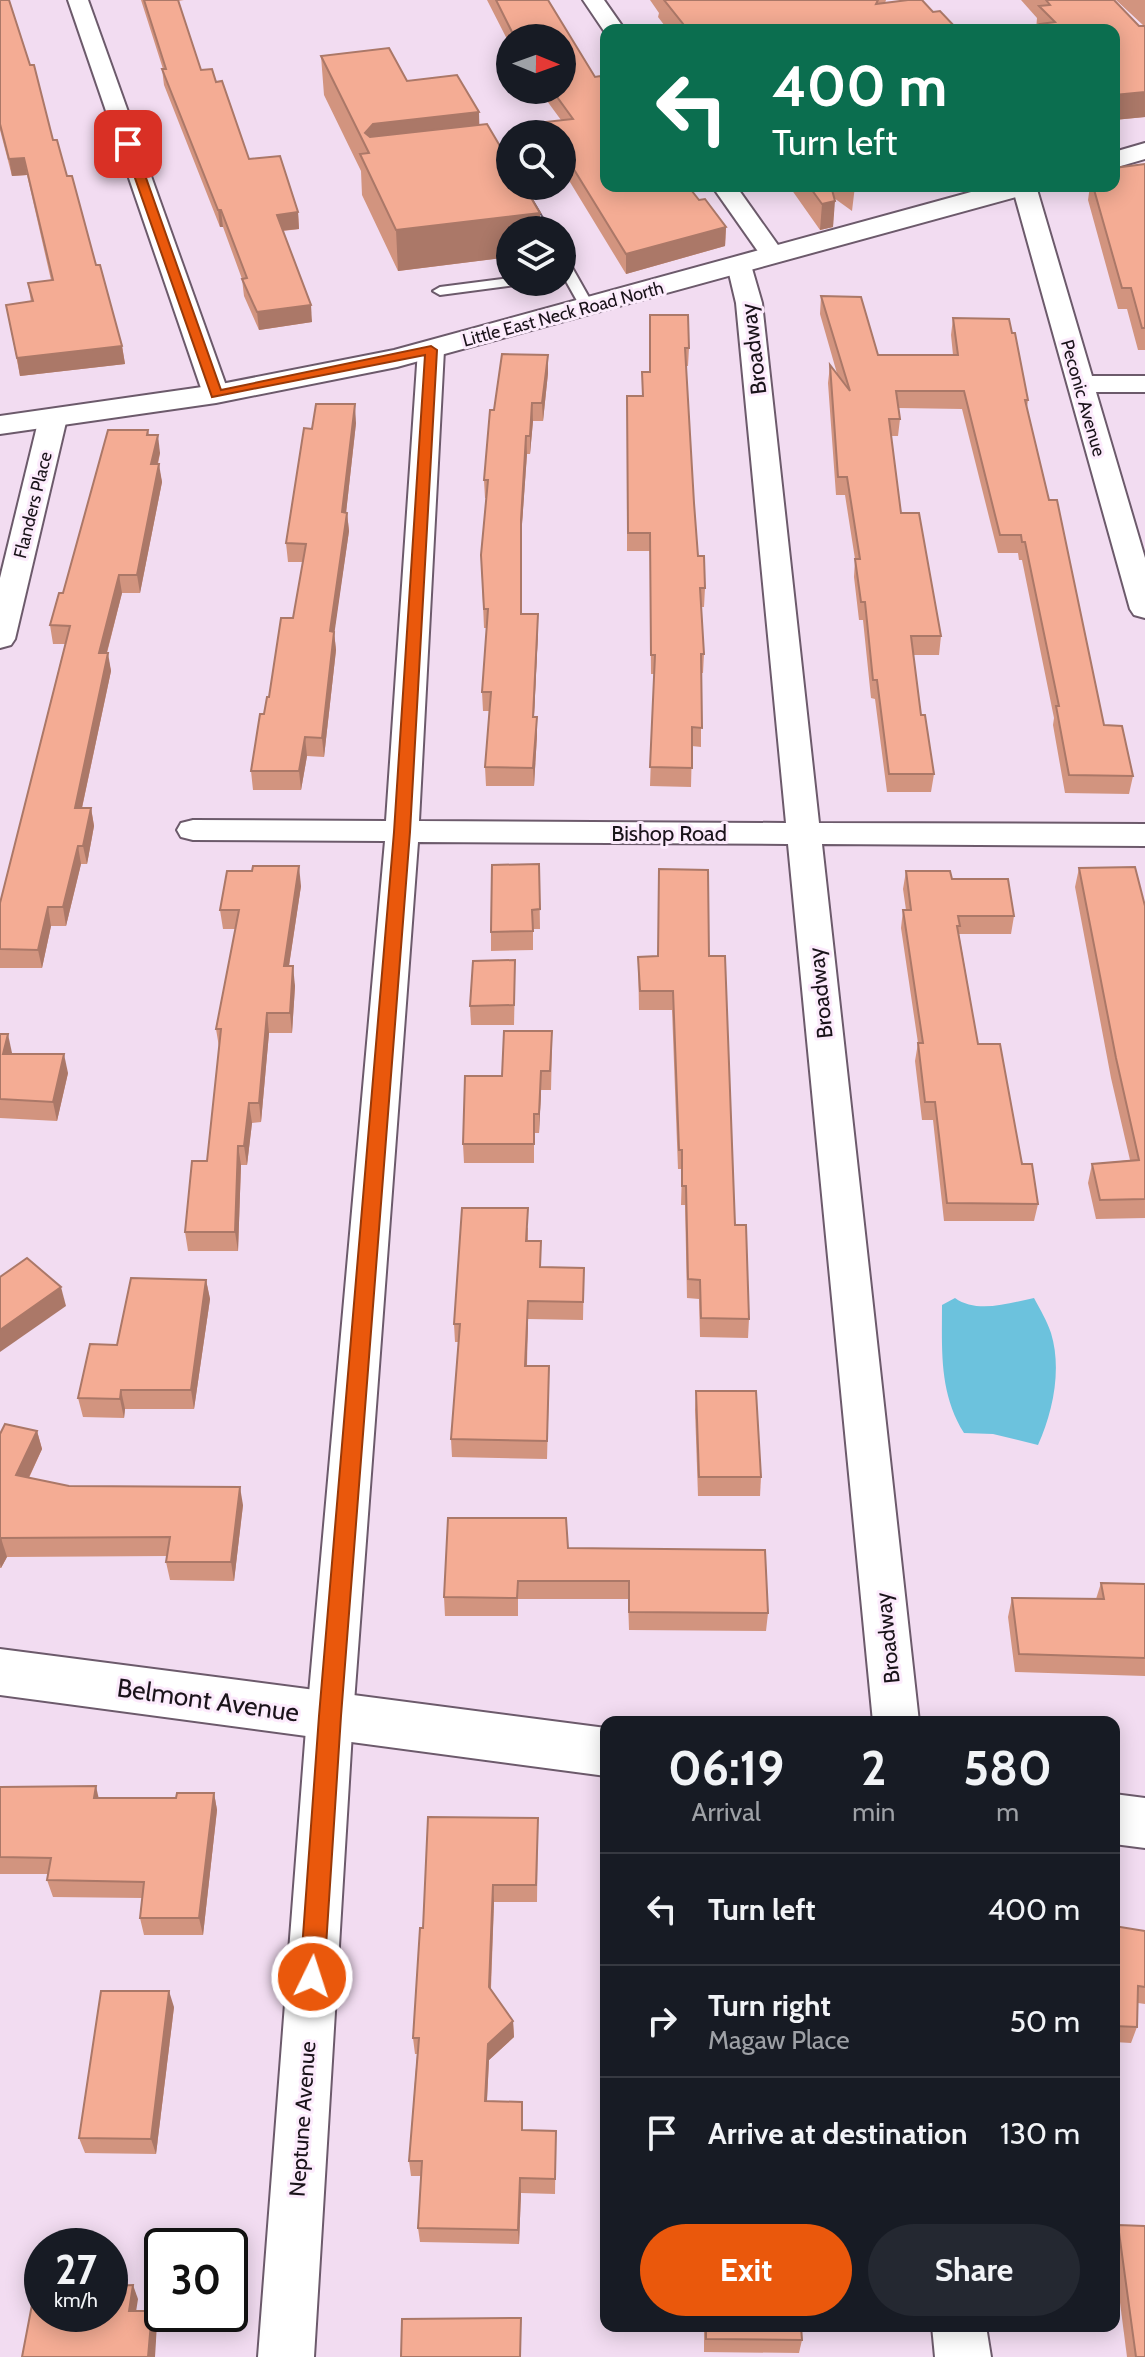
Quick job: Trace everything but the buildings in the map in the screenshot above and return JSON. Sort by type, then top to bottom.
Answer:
[{"type":"main road","points":[[1120,158],[1145,151]]},
{"type":"main road","name":"Little East Neck Road North","points":[[0,425],[216,394],[431,350],[1002,192]]},
{"type":"main road","name":"Belmont Avenue","points":[[0,1672],[600,1751]]},
{"type":"main road","points":[[1120,1820],[1145,1823]]},
{"type":"street","points":[[78,0],[216,394]]},
{"type":"street","points":[[593,0],[610,24]]},
{"type":"street","points":[[728,192],[773,255]]},
{"type":"street","name":"Peconic Avenue","points":[[1026,192],[1145,609]]},
{"type":"street","name":"Broadway","points":[[739,265],[749,303],[895,1716]]},
{"type":"street","name":"Neptune Avenue","points":[[286,2357],[330,1716],[402,832],[431,350]]},
{"type":"street","points":[[1079,384],[1145,384]]},
{"type":"street","name":"Flanders Place","points":[[0,639],[53,418]]},
{"type":"street","name":"Bishop Road","points":[[193,830],[1145,835]]},
{"type":"street","points":[[960,2332],[963,2357]]},
{"type":"lane","points":[[440,291],[496,284]]},
{"type":"lane","points":[[576,290],[588,308]]},
{"type":"water","points":[[955,1298],[983,1306],[1034,1298],[1051,1333],[1056,1361],[1052,1405],[1038,1445],[993,1434],[964,1433],[950,1403],[942,1355],[942,1305]]},
{"type":"route","points":[[128,144],[216,394],[431,350],[402,832],[330,1716],[312,1977]]}]
